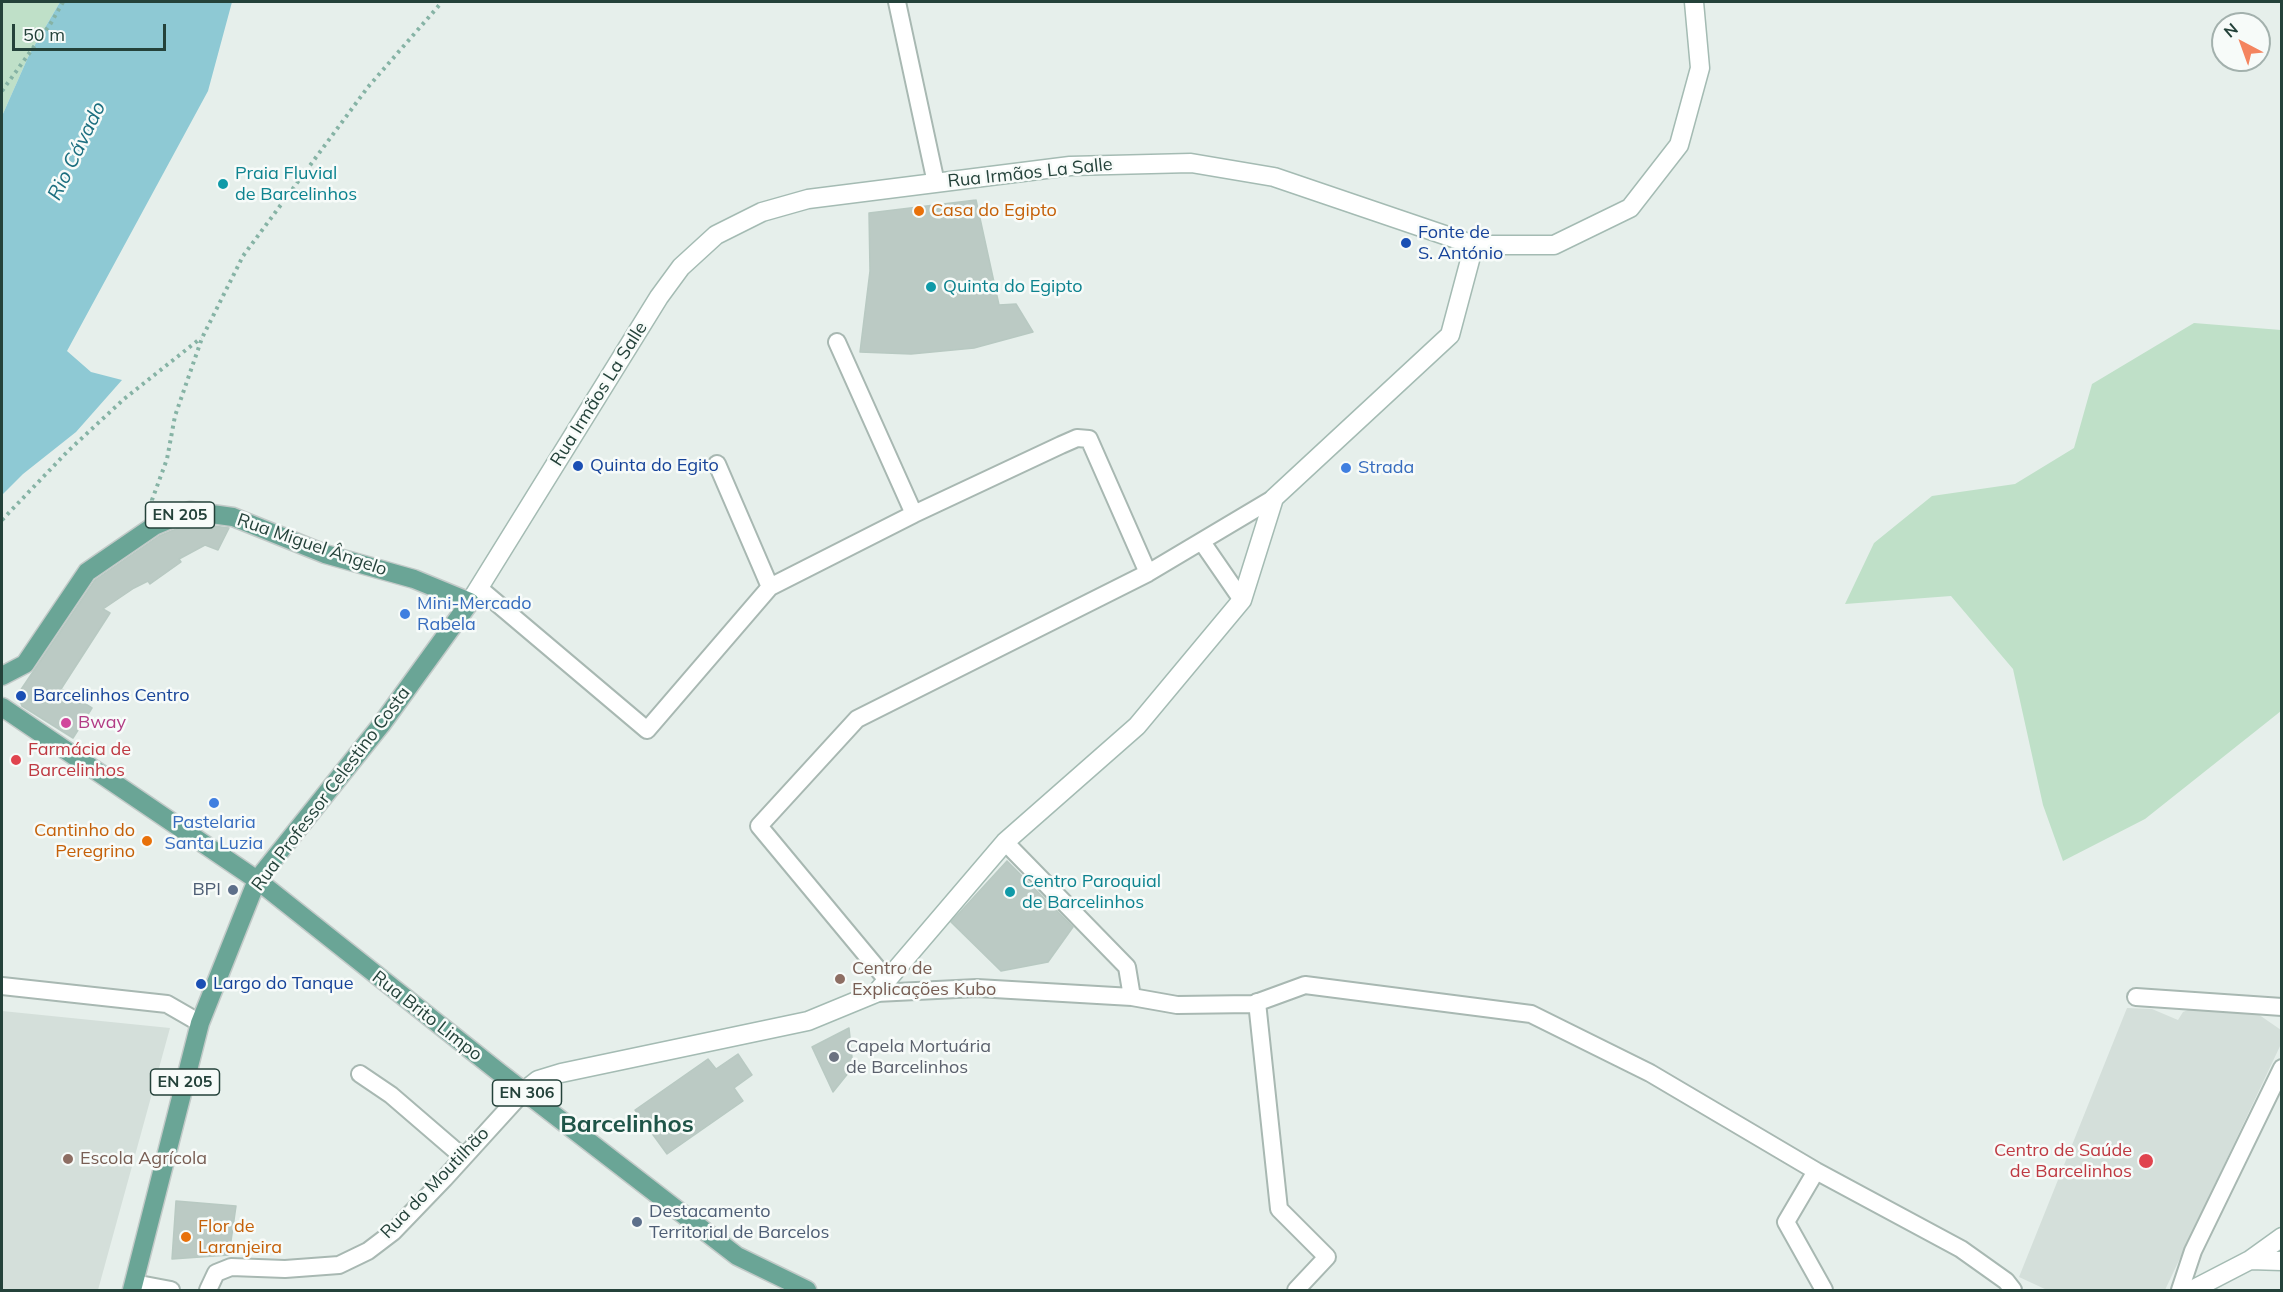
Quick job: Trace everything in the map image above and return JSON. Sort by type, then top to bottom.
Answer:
[{"type":"main road","name":"Rua Irmãos La Salle","points":[[502,549],[659,297],[681,267],[716,235],[762,212],[808,199],[1070,166],[1191,163],[1274,177],[1474,245],[1554,246],[1630,208],[1679,145],[1700,68],[1694,2]]},
{"type":"main road","points":[[524,1091],[538,1080],[561,1073],[808,1021],[881,986],[1005,842],[1137,726],[1242,600],[1275,498],[1450,335],[1474,245]]},
{"type":"main road","name":"Rua Miguel Ângelo","points":[[2,676],[25,664],[87,572],[154,526],[190,511],[232,517],[325,554],[474,595]]},
{"type":"main road","name":"Rua Professor Celestino Costa","points":[[133,1287],[200,1023],[257,880],[381,725],[474,595],[502,549]]},
{"type":"main road","name":"Rua Brito Limpo","points":[[2,707],[257,880],[737,1256],[807,1290]]},
{"type":"main road","points":[[2192,1290],[2250,1260],[2282,1238]]},
{"type":"main road","points":[[2250,1260],[2282,1262]]},
{"type":"street","points":[[897,2],[936,183]]},
{"type":"street","points":[[837,342],[914,514]]},
{"type":"street","points":[[474,595],[647,730],[770,587],[914,514],[1077,438],[1089,439],[1149,573]]},
{"type":"street","points":[[717,464],[770,587]]},
{"type":"street","points":[[1275,498],[1149,573],[856,719],[759,826],[881,986],[977,988],[1132,997],[1177,1005],[1257,1002],[1305,985],[1531,1014],[1650,1073],[1816,1171],[1961,1249],[2006,1281],[2013,1290]]},
{"type":"street","points":[[1202,542],[1242,600]]},
{"type":"street","points":[[1005,842],[1127,967],[1132,997]]},
{"type":"street","points":[[2,986],[167,1004],[200,1023]]},
{"type":"street","points":[[2136,997],[2282,1007]]},
{"type":"street","points":[[1257,1002],[1279,1209],[1328,1257],[1296,1290]]},
{"type":"street","points":[[2180,1290],[2193,1251],[2282,1068]]},
{"type":"street","points":[[360,1074],[391,1095],[464,1158]]},
{"type":"street","name":"Rua do Moutilhão","points":[[208,1290],[216,1273],[231,1267],[285,1269],[339,1265],[368,1251],[393,1232],[524,1091]]},
{"type":"street","points":[[1816,1171],[1786,1222],[1824,1290]]},
{"type":"street","points":[[133,1287],[171,1290]]},
{"type":"path","points":[[2,91],[51,23],[63,2]]},
{"type":"path","points":[[154,526],[152,500],[167,459],[175,416],[202,338],[243,256],[368,87],[442,2]]},
{"type":"path","points":[[2,520],[68,452],[124,399],[202,338]]},
{"type":"shaded area","name":"Centro de Saúde de Barcelinhos","points":[[2127,1008],[2152,1009],[2178,1020],[2183,1012],[2193,1008],[2255,1012],[2281,1030],[2281,1044],[2165,1290],[2047,1290],[2019,1277]]},
{"type":"shaded area","name":"Escola Agrícola","points":[[2,1011],[170,1028],[98,1290],[2,1290]]},
{"type":"green space","points":[[2,2],[60,2],[29,55],[2,116]]},
{"type":"green space","points":[[2194,323],[2281,330],[2281,711],[2145,819],[2063,861],[2043,805],[2013,669],[1951,596],[1845,604],[1874,543],[1932,496],[2015,484],[2074,448],[2092,384]]},
{"type":"water","name":"Rio Cávado","points":[[60,2],[232,2],[208,91],[67,351],[91,372],[122,380],[76,432],[23,474],[2,495],[2,116],[29,55]]},
{"type":"building","name":"Quinta do Egipto","points":[[976,200],[999,305],[1016,304],[1033,332],[974,348],[911,354],[860,352],[870,271],[869,213]]},
{"type":"building","points":[[191,523],[229,528],[218,550],[205,545],[179,559],[181,562],[150,584],[148,581],[134,588],[103,609],[110,613],[61,689],[92,708],[73,738],[22,706],[19,698],[20,691],[95,580],[159,536]]},
{"type":"building","name":"Centro Paroquial de Barcelinhos","points":[[1007,861],[1073,927],[1048,962],[1001,971],[951,922]]},
{"type":"building","name":"Capela Mortuária de Barcelinhos","points":[[849,1028],[853,1067],[833,1092],[812,1047]]},
{"type":"building","points":[[738,1054],[752,1075],[734,1088],[743,1101],[667,1154],[635,1110],[708,1059],[716,1069]]},
{"type":"building","points":[[176,1201],[236,1206],[229,1255],[172,1259]]},
{"type":"place","name":"Praia Fluvial de Barcelinhos","points":[[223,184]]},
{"type":"place","name":"Casa do Egipto","points":[[919,211]]},
{"type":"place","name":"Fonte de S. António","points":[[1406,243]]},
{"type":"place","name":"Quinta do Egipto","points":[[931,287]]},
{"type":"place","name":"Quinta do Egito","points":[[578,466]]},
{"type":"place","name":"Strada","points":[[1346,468]]},
{"type":"place","name":"Mini-Mercado Rabela","points":[[405,614]]},
{"type":"place","name":"Barcelinhos Centro","points":[[21,696]]},
{"type":"place","name":"Bway","points":[[66,723]]},
{"type":"place","name":"Farmácia de Barcelinhos","points":[[16,760]]},
{"type":"place","name":"Pastelaria Santa Luzia","points":[[214,803]]},
{"type":"place","name":"Cantinho do Peregrino","points":[[147,841]]},
{"type":"place","name":"BPI","points":[[233,890]]},
{"type":"place","name":"Centro Paroquial de Barcelinhos","points":[[1010,892]]},
{"type":"place","name":"Centro de Explicações Kubo","points":[[840,979]]},
{"type":"place","name":"Largo do Tanque","points":[[201,984]]},
{"type":"place","name":"Capela Mortuária de Barcelinhos","points":[[834,1057]]},
{"type":"place","name":"Escola Agrícola","points":[[68,1159]]},
{"type":"place","name":"Centro de Saúde de Barcelinhos","points":[[2146,1161]]},
{"type":"place","name":"Destacamento Territorial de Barcelos","points":[[637,1222]]},
{"type":"place","name":"Flor de Laranjeira","points":[[186,1237]]},
{"type":"district","name":"Barcelinhos","points":[[627,1125]]}]
